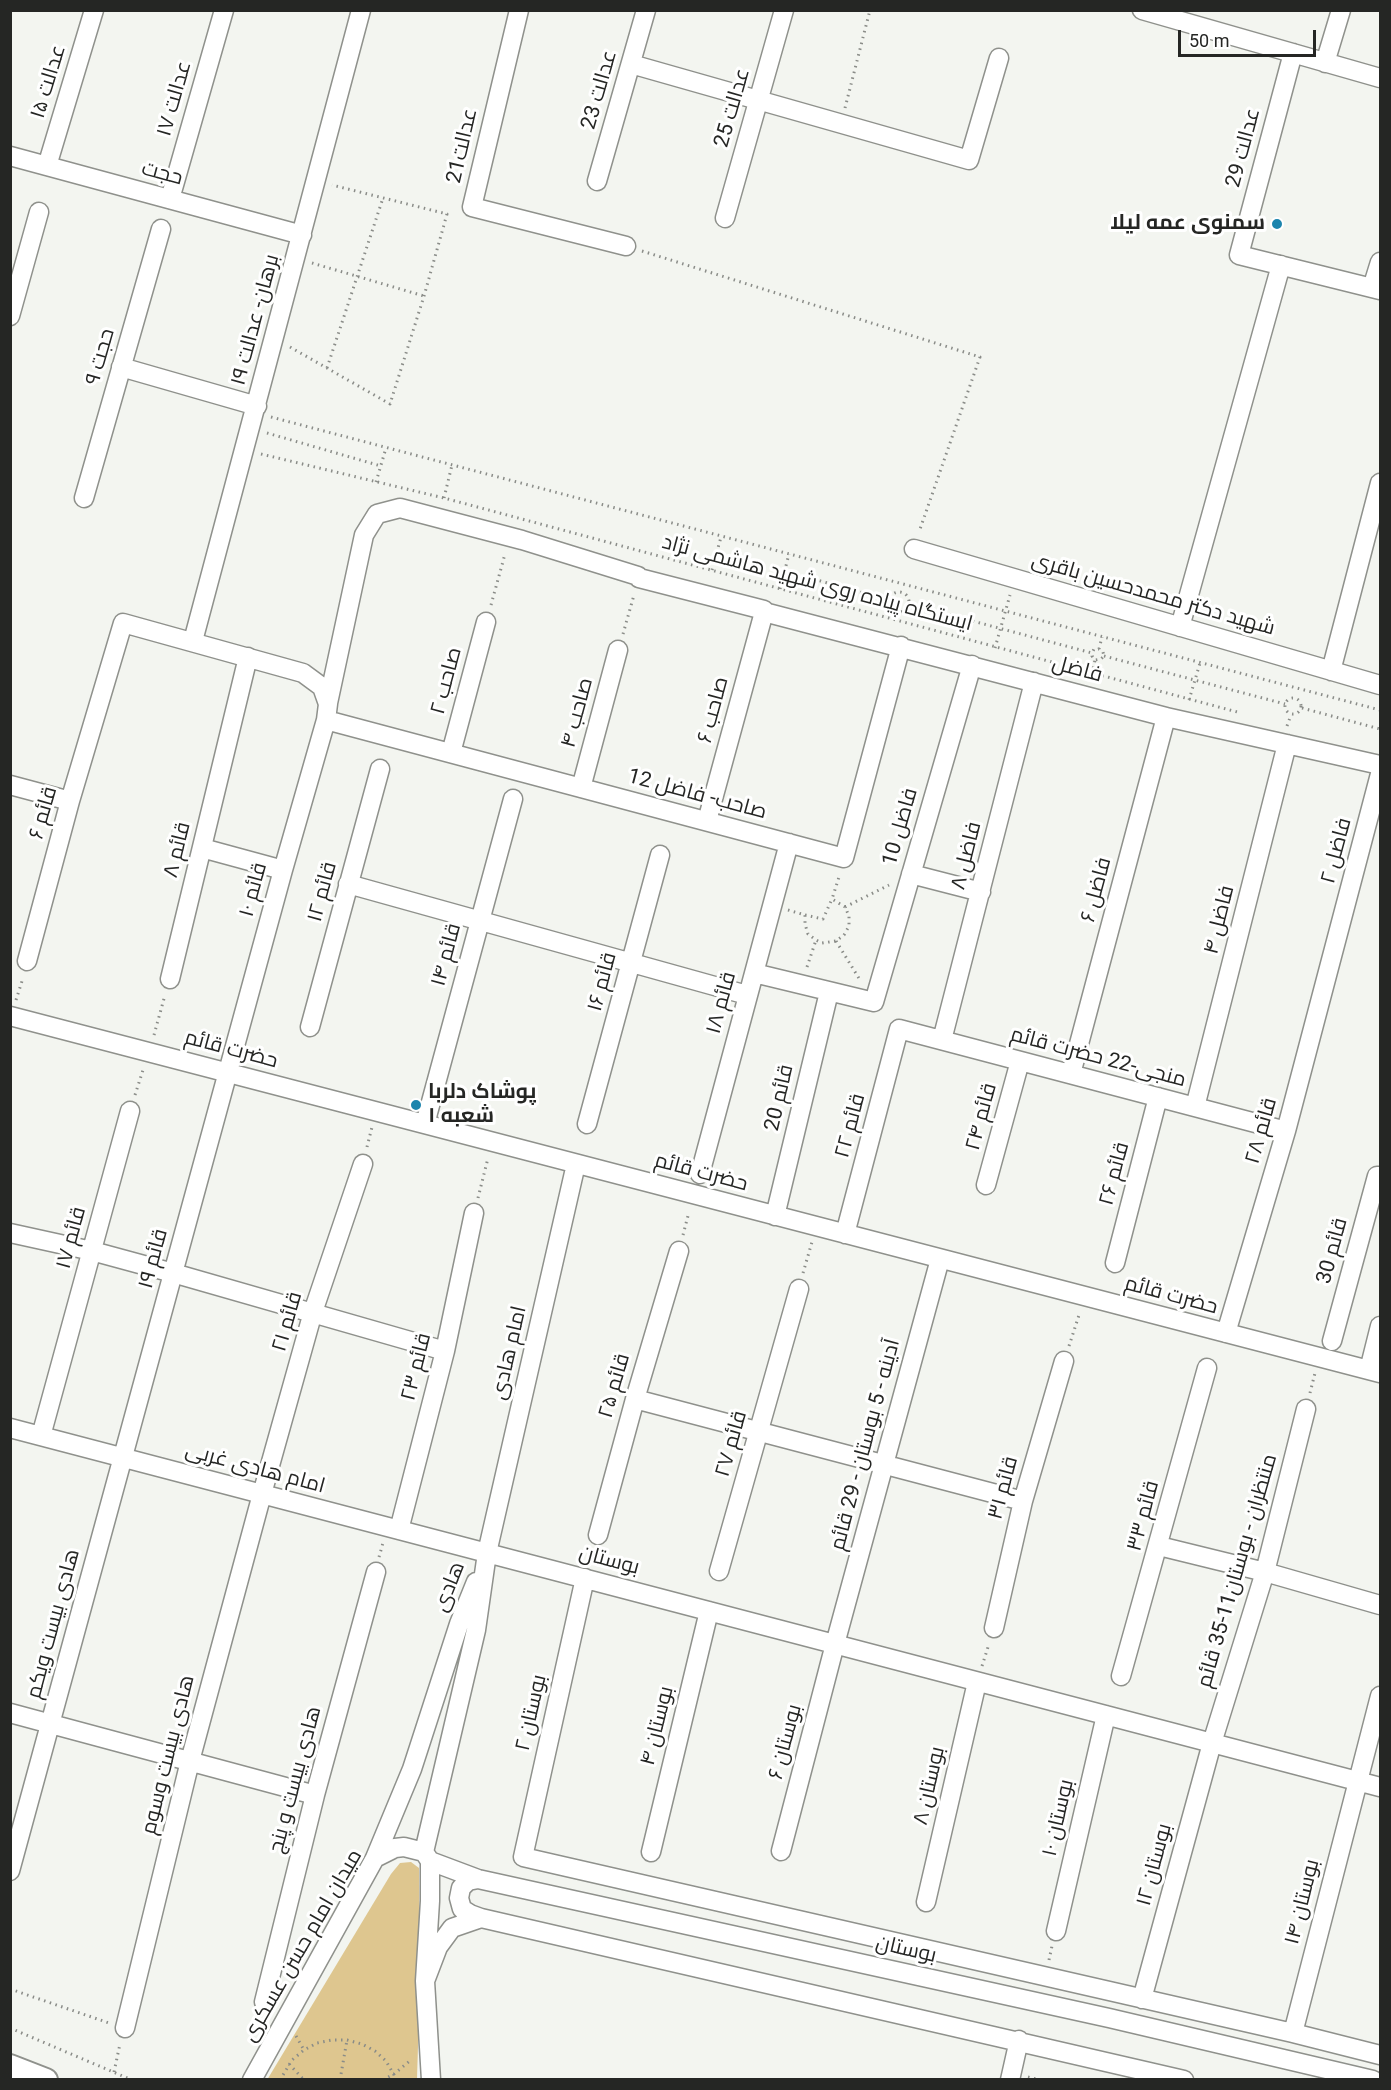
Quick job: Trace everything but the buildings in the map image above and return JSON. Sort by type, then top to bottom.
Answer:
[{"type":"main road","points":[[10,2066],[46,2079]]},
{"type":"street","name":"عدالت ۱۵","points":[[47,166],[94,10]]},
{"type":"street","name":"عدالت ۱۷","points":[[170,199],[224,10]]},
{"type":"street","name":"برهان- عدالت ۱۹","points":[[193,641],[361,10]]},
{"type":"street","name":"21عدالت","points":[[519,10],[472,207],[626,246]]},
{"type":"street","name":"عدالت 23","points":[[597,182],[646,10]]},
{"type":"street","name":"عدالت 25","points":[[725,218],[784,10]]},
{"type":"street","points":[[1142,10],[1200,18],[1293,53],[1380,78]]},
{"type":"street","points":[[1325,63],[1341,10]]},
{"type":"street","name":"عدالت 29","points":[[1281,265],[1239,255],[1293,53]]},
{"type":"street","points":[[631,64],[969,160],[999,58]]},
{"type":"street","name":"حجت","points":[[10,156],[302,235]]},
{"type":"street","points":[[10,316],[39,212]]},
{"type":"street","name":"حجت ۹","points":[[84,498],[161,229]]},
{"type":"street","points":[[1180,627],[1281,265],[1376,289],[1380,262]]},
{"type":"street","points":[[122,367],[254,416]]},
{"type":"street","points":[[1331,671],[1380,483]]},
{"type":"street","name":"قائم ۱۰","points":[[228,1072],[327,712],[364,535],[377,514],[400,508],[510,538]]},
{"type":"street","name":"فاضل","points":[[510,538],[639,578],[764,610],[764,612],[1167,717],[1380,765]]},
{"type":"street","name":"شهید دکتر محمدحسین باقری","points":[[914,549],[1380,685]]},
{"type":"street","name":"صاحب ۶","points":[[707,821],[764,612]]},
{"type":"street","name":"صاحب ۲","points":[[451,753],[486,622]]},
{"type":"street","name":"قائم ۶","points":[[27,961],[70,801],[123,623],[193,641]]},
{"type":"street","points":[[193,641],[303,673],[322,687],[327,712]]},
{"type":"street","points":[[844,858],[901,646]]},
{"type":"street","name":"صاحب ۴","points":[[581,788],[618,650]]},
{"type":"street","name":"قائم ۸","points":[[170,979],[248,657]]},
{"type":"street","name":"فاضل 10","points":[[874,1002],[972,665]]},
{"type":"street","name":"فاضل ۸","points":[[942,1040],[1034,682]]},
{"type":"street","name":"صاحب- فاضل 12","points":[[327,712],[451,753],[844,858]]},
{"type":"street","name":"فاضل ۶","points":[[1071,1074],[1167,717]]},
{"type":"street","name":"فاضل ۴","points":[[1195,1107],[1287,744]]},
{"type":"street","name":"قائم ۱۲","points":[[310,1027],[380,769]]},
{"type":"street","name":"فاضل ۲","points":[[1337,939],[1380,774]]},
{"type":"street","points":[[10,785],[70,801]]},
{"type":"street","name":"قائم ۱۴","points":[[425,1124],[513,799]]},
{"type":"street","name":"قائم ۱۸","points":[[700,1174],[789,843]]},
{"type":"street","points":[[202,848],[283,870]]},
{"type":"street","name":"قائم ۱۶","points":[[587,1124],[660,855]]},
{"type":"street","points":[[911,874],[981,892]]},
{"type":"street","points":[[348,884],[747,995]]},
{"type":"street","name":"قائم ۲۸","points":[[1226,1333],[1286,1131],[1337,939]]},
{"type":"street","points":[[754,973],[874,1002]]},
{"type":"street","name":"قائم 20","points":[[775,1216],[829,992]]},
{"type":"street","name":"حضرت قائم","points":[[11,1016],[1375,1372]]},
{"type":"street","name":"منجی-22 حضرت قائم","points":[[899,1029],[1286,1131]]},
{"type":"street","name":"قائم ۲۲","points":[[845,1234],[899,1029]]},
{"type":"street","name":"قائم ۲۴","points":[[986,1185],[1020,1061]]},
{"type":"street","name":"قائم ۱۹","points":[[123,1457],[228,1072]]},
{"type":"street","name":"قائم ۲۶","points":[[1115,1263],[1158,1097]]},
{"type":"street","name":"قائم ۱۷","points":[[41,1436],[130,1111]]},
{"type":"street","name":"قائم ۲۱","points":[[262,1494],[313,1312],[363,1164]]},
{"type":"street","name":"امام هادی","points":[[488,1553],[576,1164]]},
{"type":"street","name":"قائم 30","points":[[1332,1341],[1377,1176],[1380,1176]]},
{"type":"street","name":"قائم ۲۳","points":[[393,1528],[445,1351],[474,1213]]},
{"type":"street","points":[[10,1233],[92,1251],[445,1351]]},
{"type":"street","name":"قائم ۲۵","points":[[598,1535],[679,1251]]},
{"type":"street","name":"آدینه - 5 بوستان - 29 قائم","points":[[835,1644],[940,1258]]},
{"type":"street","name":"قائم ۲۷","points":[[719,1571],[799,1289]]},
{"type":"street","points":[[1375,1372],[1380,1326]]},
{"type":"street","name":"قائم ۳۱","points":[[994,1628],[1023,1501],[1064,1361]]},
{"type":"street","name":"قائم ۳۳","points":[[1121,1676],[1207,1368]]},
{"type":"street","points":[[635,1399],[1023,1501]]},
{"type":"street","name":"منتظران - بوستان11-35 قائم","points":[[1212,1743],[1265,1572],[1306,1409]]},
{"type":"street","name":"امام هادی غربی","points":[[10,1428],[488,1553]]},
{"type":"street","name":"هادی بیست ویکم","points":[[10,1871],[123,1457]]},
{"type":"street","name":"هادی بیست وسوم","points":[[125,2028],[190,1761],[262,1494]]},
{"type":"street","points":[[1159,1546],[1265,1572],[1380,1605]]},
{"type":"street","name":"بوستان","points":[[488,1553],[1380,1787]]},
{"type":"street","name":"هادی","points":[[427,1856],[476,1630],[488,1553]]},
{"type":"street","name":"هادی","points":[[375,1858],[412,1769],[459,1624],[488,1553]]},
{"type":"street","name":"هادی بیست و پنج","points":[[264,2001],[315,1795],[376,1572]]},
{"type":"street","name":"بوستان ۲","points":[[585,1578],[523,1857],[1045,1977]]},
{"type":"street","name":"بوستان ۴","points":[[651,1852],[709,1611]]},
{"type":"street","name":"بوستان ۶","points":[[782,1851],[835,1644]]},
{"type":"street","name":"بوستان ۸","points":[[926,1902],[977,1682]]},
{"type":"street","name":"بوستان ۱۴","points":[[1293,2033],[1380,1696]]},
{"type":"street","points":[[10,1713],[315,1795]]},
{"type":"street","name":"بوستان ۱۰","points":[[1056,1931],[1106,1715]]},
{"type":"street","name":"بوستان ۱۲","points":[[1142,1999],[1212,1743]]},
{"type":"street","name":"میدان امام حسن عسکری","points":[[252,2079],[375,1858],[395,1848],[404,1847],[427,1856]]},
{"type":"street","points":[[427,1856],[430,1901],[425,1981],[431,2079]]},
{"type":"street","name":"بوستان","points":[[427,1856],[478,1878],[1372,2079]]},
{"type":"street","points":[[478,1878],[468,1881],[461,1888],[459,1898],[462,1909],[481,1918],[1184,2079]]},
{"type":"street","points":[[425,1981],[438,1947],[452,1928],[481,1918]]},
{"type":"street","points":[[1045,1977],[1380,2055]]},
{"type":"street","points":[[1010,2079],[1019,2040]]},
{"type":"path","points":[[840,124],[870,10]]},
{"type":"path","points":[[274,338],[390,404],[447,214],[316,180]]},
{"type":"path","points":[[327,368],[383,198]]},
{"type":"path","points":[[626,246],[980,357],[914,549]]},
{"type":"path","points":[[296,258],[424,296]]},
{"type":"path","points":[[254,416],[381,466]]},
{"type":"path","name":"ایستگاه پیاده روی شهید هاشمی نژاد","points":[[254,416],[452,465],[1380,710]]},
{"type":"path","points":[[376,482],[386,448]]},
{"type":"path","name":"ایستگاه پیاده روی شهید هاشمی نژاد","points":[[245,450],[444,498],[1243,714]]},
{"type":"path","points":[[444,498],[452,465]]},
{"type":"path","points":[[712,570],[721,537]]},
{"type":"path","points":[[486,622],[510,538]]},
{"type":"path","points":[[780,589],[789,554]]},
{"type":"path","points":[[785,571],[888,600]]},
{"type":"path","points":[[618,650],[639,578]]},
{"type":"path","points":[[995,648],[1014,578]]},
{"type":"path","points":[[901,592],[903,584]]},
{"type":"path","points":[[895,592],[901,592],[909,598],[909,604],[902,612],[897,612],[889,605],[888,600],[895,592]]},
{"type":"path","points":[[909,604],[1092,653]]},
{"type":"path","points":[[894,620],[897,612]]},
{"type":"path","points":[[1099,649],[1102,637]]},
{"type":"path","points":[[1092,653],[1099,649]]},
{"type":"path","points":[[1099,649],[1104,656],[1285,704]]},
{"type":"path","points":[[1092,653],[1095,660],[1092,674]]},
{"type":"path","points":[[1095,660],[1104,656]]},
{"type":"path","points":[[1189,699],[1200,663]]},
{"type":"path","points":[[1295,698],[1298,688]]},
{"type":"path","points":[[1285,704],[1291,698],[1295,698]]},
{"type":"path","points":[[1295,698],[1302,704],[1302,708]]},
{"type":"path","points":[[1285,704],[1285,709],[1291,714]]},
{"type":"path","points":[[1291,714],[1300,712],[1302,708]]},
{"type":"path","points":[[1302,708],[1380,729]]},
{"type":"path","points":[[1291,714],[1287,726],[1297,728]]},
{"type":"path","points":[[772,906],[823,919],[844,858]]},
{"type":"path","points":[[845,907],[911,874]]},
{"type":"path","points":[[805,915],[808,933],[816,940],[830,943],[837,941],[849,926],[849,916],[845,907],[832,898]]},
{"type":"path","points":[[802,985],[816,940]]},
{"type":"path","points":[[837,941],[874,1002]]},
{"type":"path","points":[[11,1016],[27,961]]},
{"type":"path","points":[[130,1111],[170,979]]},
{"type":"path","points":[[363,1164],[376,1111]]},
{"type":"path","points":[[474,1213],[492,1142]]},
{"type":"path","points":[[679,1251],[694,1194]]},
{"type":"path","points":[[799,1289],[817,1226]]},
{"type":"path","points":[[1064,1361],[1085,1296]]},
{"type":"path","points":[[1306,1409],[1319,1358]]},
{"type":"path","points":[[376,1572],[393,1528]]},
{"type":"path","points":[[977,1682],[994,1628]]},
{"type":"path","points":[[1045,1977],[1056,1931]]},
{"type":"path","points":[[10,1989],[125,2028],[114,2072]]},
{"type":"path","points":[[10,2028],[132,2079]]},
{"type":"path","points":[[280,2079],[289,2064],[304,2050],[317,2043],[332,2040],[347,2040],[375,2051],[386,2061],[397,2079]]},
{"type":"path","points":[[340,2079],[347,2040]]},
{"type":"path","points":[[289,2064],[304,2079]]},
{"type":"path","points":[[383,2079],[394,2074]]},
{"type":"shaded area","points":[[411,1862],[419,1868],[420,1982],[417,2079],[267,2080],[391,1874],[400,1863]]},
{"type":"place","name":"سمنوی عمه لیلا","points":[[1277,224]]},
{"type":"place","name":"پوشاک دلربا شعبه ۱","points":[[416,1105]]}]
